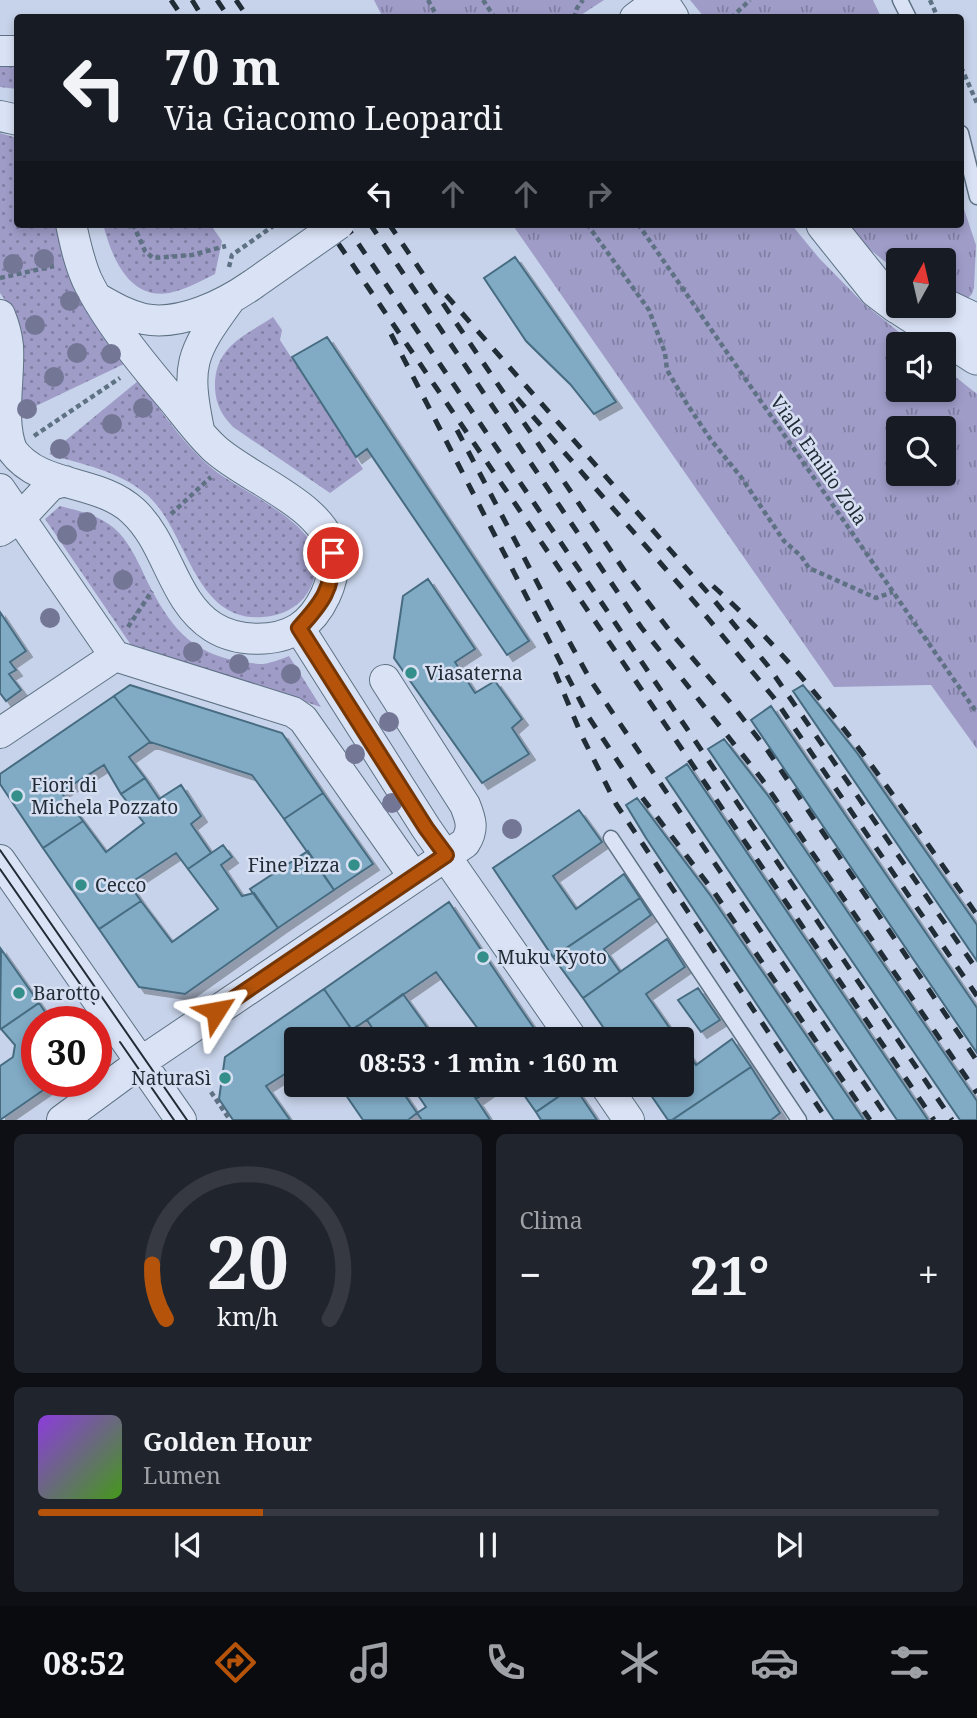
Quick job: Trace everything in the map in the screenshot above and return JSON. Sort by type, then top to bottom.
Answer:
[{"type":"street","points":[[0,315],[8,346],[3,425],[15,449],[41,473],[114,496],[133,511],[149,530],[183,594],[199,615],[214,628],[235,637],[253,639],[272,638],[299,628],[320,606],[328,589],[333,570],[333,553],[328,536],[316,519],[228,460],[200,433],[141,362],[98,299],[80,261],[72,228]]},
{"type":"street","points":[[98,299],[124,313],[147,319],[181,317],[332,228]]},
{"type":"street","points":[[832,233],[863,263],[886,278]]},
{"type":"street","points":[[832,233],[877,289],[886,296]]},
{"type":"street","points":[[200,433],[192,395],[191,373],[196,352],[235,287]]},
{"type":"street","points":[[956,313],[977,323]]},
{"type":"street","points":[[918,318],[977,356]]},
{"type":"street","points":[[10,524],[42,492],[51,485],[65,481]]},
{"type":"street","points":[[0,489],[10,524],[119,645],[293,712],[303,719],[414,877]]},
{"type":"street","points":[[299,628],[426,828],[564,1027]]},
{"type":"street","points":[[0,733],[119,645]]},
{"type":"street","points":[[62,1119],[141,1062],[465,844],[471,834],[471,821],[465,805],[386,680]]},
{"type":"street","points":[[0,860],[181,1119]]},
{"type":"street","points":[[613,1097],[629,1119]]},
{"type":"lane","points":[[964,145],[977,197]]},
{"type":"lane","points":[[611,838],[799,1119]]},
{"type":"path","points":[[735,14],[750,0]]},
{"type":"path","points":[[964,74],[977,103]]},
{"type":"path","points":[[135,228],[145,251],[153,258],[192,255],[226,246]]},
{"type":"path","points":[[235,287],[229,267],[232,255],[270,228]]},
{"type":"path","points":[[590,228],[649,310],[665,353],[667,370],[687,404],[784,541],[801,556],[809,568],[876,598],[894,592]]},
{"type":"path","name":"Viale Emilio Zola","points":[[641,228],[977,713]]},
{"type":"path","points":[[0,278],[54,266]]},
{"type":"path","points":[[15,449],[127,373]]},
{"type":"path","points":[[167,518],[217,472]]},
{"type":"path","points":[[119,645],[155,588]]},
{"type":"path","points":[[211,1092],[230,1119]]},
{"type":"green space","points":[[374,0],[604,0],[583,14],[381,14]]},
{"type":"green space","points":[[690,0],[873,0],[880,14],[702,14]]},
{"type":"green space","points":[[0,62],[14,64],[14,89],[0,87]]},
{"type":"green space","points":[[0,133],[14,137],[14,228],[58,228],[86,305],[124,364],[17,415],[10,307],[0,293]]},
{"type":"green space","points":[[964,209],[976,245],[974,288],[967,299],[956,297],[956,248],[886,248],[886,262],[868,248],[852,228],[964,228]]},
{"type":"green space","points":[[104,228],[213,228],[222,241],[215,274],[187,288],[169,293],[143,290],[132,282],[111,249]]},
{"type":"green space","points":[[515,228],[794,228],[863,303],[899,332],[886,332],[886,402],[956,402],[956,377],[977,394],[977,749],[931,685],[834,687]]},
{"type":"green space","points":[[273,317],[282,330],[280,340],[363,469],[330,493],[233,427],[218,405],[215,388],[219,362],[241,337]]},
{"type":"green space","points":[[138,381],[185,442],[206,463],[291,520],[312,544],[316,557],[313,581],[305,597],[293,608],[263,617],[240,615],[221,605],[206,590],[172,529],[146,494],[112,474],[49,454]]},
{"type":"green space","points":[[60,506],[95,517],[120,534],[134,554],[164,612],[193,643],[220,656],[250,663],[266,663],[289,656],[321,707],[131,645],[45,519]]},
{"type":"building","points":[[515,257],[616,402],[594,414],[570,384],[526,341],[484,278]]},
{"type":"building","points":[[327,337],[529,641],[507,655],[367,449],[356,457],[292,357]]},
{"type":"building","points":[[428,579],[475,649],[455,662],[475,693],[495,681],[522,719],[512,728],[529,754],[482,783],[394,658],[403,596]]},
{"type":"building","points":[[0,612],[26,651],[10,662],[16,670],[9,674],[21,690],[6,701],[0,693]]},
{"type":"building","points":[[130,685],[282,733],[323,793],[284,819],[252,775],[150,742],[114,696]]},
{"type":"building","points":[[803,685],[857,753],[977,925],[977,961],[793,691]]},
{"type":"building","points":[[114,696],[150,742],[129,757],[145,778],[121,794],[104,765],[61,792],[83,821],[43,848],[0,784],[0,774]]},
{"type":"building","points":[[771,706],[977,1008],[977,1053],[751,720]]},
{"type":"building","points":[[724,739],[769,797],[977,1101],[977,1120],[960,1120],[708,749]]},
{"type":"building","points":[[687,764],[928,1120],[897,1120],[666,778]]},
{"type":"building","points":[[145,778],[159,799],[181,785],[201,816],[191,824],[211,853],[188,869],[176,853],[129,884],[141,901],[99,929],[43,848],[83,821],[106,852],[144,823],[121,794]]},
{"type":"building","points":[[323,793],[373,864],[334,890],[284,819]]},
{"type":"building","points":[[637,798],[710,895],[864,1120],[834,1120],[646,838],[626,805]]},
{"type":"building","points":[[579,810],[602,842],[553,876],[576,909],[624,874],[640,898],[553,957],[493,868]]},
{"type":"building","points":[[223,845],[232,857],[221,865],[242,896],[254,893],[278,928],[185,994],[139,987],[99,929],[141,901],[172,942],[218,909],[188,869]]},
{"type":"building","points":[[308,851],[334,890],[278,928],[250,889]]},
{"type":"building","points":[[640,898],[651,915],[604,949],[620,972],[583,998],[553,957]]},
{"type":"building","points":[[449,902],[533,1027],[477,1027],[436,972],[356,1027],[350,1027],[324,989]]},
{"type":"building","points":[[667,939],[685,967],[646,994],[669,1027],[603,1027],[583,998]]},
{"type":"building","points":[[1,949],[39,1003],[35,1006],[21,1006],[21,1015],[1,1029]]},
{"type":"building","points":[[698,988],[720,1020],[701,1032],[678,1000]]},
{"type":"building","points":[[324,989],[350,1027],[284,1027],[284,1075],[266,1086],[290,1120],[233,1120],[219,1099],[225,1057]]},
{"type":"building","points":[[403,994],[427,1027],[372,1027],[367,1020]]},
{"type":"building","points":[[21,1015],[21,1097],[33,1097],[0,1120],[0,1066],[13,1057],[15,1045],[1,1029]]},
{"type":"building","points":[[732,1039],[751,1067],[672,1120],[668,1120],[652,1097],[694,1097],[694,1062],[696,1065]]},
{"type":"building","points":[[751,1067],[780,1113],[771,1120],[672,1120]]},
{"type":"building","points":[[347,1097],[406,1097],[417,1113],[408,1120],[363,1120]]},
{"type":"building","points":[[419,1097],[475,1097],[490,1120],[422,1120],[417,1113],[426,1107]]},
{"type":"building","points":[[525,1097],[558,1097],[536,1112]]},
{"type":"building","points":[[558,1097],[581,1097],[597,1120],[541,1120],[536,1112]]},
{"type":"tram line","points":[[0,850],[187,1120]]},
{"type":"tram line","points":[[0,869],[94,1004]]},
{"type":"tram line","points":[[120,1042],[174,1120]]},
{"type":"railway","points":[[171,0],[180,14]]},
{"type":"railway","points":[[192,0],[201,14]]},
{"type":"railway","points":[[217,0],[226,14]]},
{"type":"railway","points":[[236,0],[245,14]]},
{"type":"railway","points":[[328,228],[934,1120]]},
{"type":"railway","points":[[348,228],[952,1120]]},
{"type":"railway","points":[[373,228],[641,627],[761,778],[977,1093]]},
{"type":"railway","points":[[392,228],[624,570],[672,634],[768,751],[977,1061]]},
{"type":"railway","points":[[446,295],[709,594],[768,666],[977,970]]},
{"type":"railway","points":[[391,334],[588,716],[638,792],[714,892],[870,1120]]},
{"type":"railway","points":[[517,398],[774,698],[977,996]]},
{"type":"railway","points":[[457,430],[591,681],[889,1120]]},
{"type":"railway","points":[[713,586],[788,661],[822,701],[886,785],[977,915]]},
{"type":"railway","points":[[555,672],[581,734],[616,804],[827,1120]]},
{"type":"place","name":"Viasaterna","points":[[411,673]]},
{"type":"place","name":"Fiori di Michela Pozzato","points":[[17,796]]},
{"type":"place","name":"Fine Pizza","points":[[354,865]]},
{"type":"place","name":"Cecco","points":[[81,885]]},
{"type":"place","name":"Muku Kyoto","points":[[483,957]]},
{"type":"place","name":"Barotto","points":[[19,993]]},
{"type":"place","name":"NaturaSì","points":[[225,1078]]},
{"type":"route","points":[[216,1011],[446,855],[426,828],[299,628],[320,606],[328,589],[333,570],[333,553]]}]
